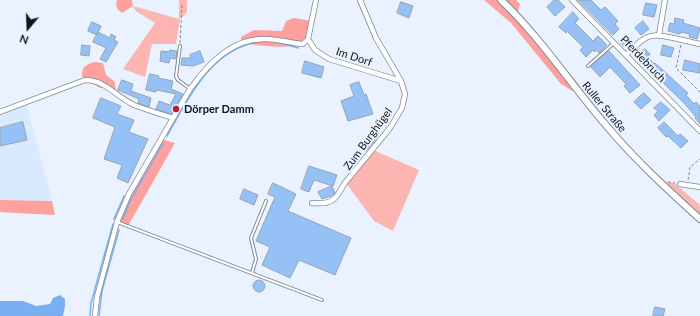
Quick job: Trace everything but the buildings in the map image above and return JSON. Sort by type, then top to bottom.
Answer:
[{"type":"main road","name":"Ruller Straße","points":[[501,0],[513,11],[581,96],[632,155],[700,219]]},
{"type":"street","points":[[95,316],[97,297],[117,222],[129,194],[190,89],[200,75],[210,65],[230,48],[241,42],[266,39],[303,44],[308,39],[316,0]]},
{"type":"street","name":"Zum Burghügel","points":[[312,204],[323,204],[332,201],[390,128],[402,108],[405,94],[401,81],[379,43],[360,0]]},
{"type":"street","name":"Pferdebruch","points":[[572,0],[700,132]]},
{"type":"street","points":[[659,35],[665,0]]},
{"type":"street","points":[[626,55],[644,39],[651,36],[659,35],[700,44]]},
{"type":"street","name":"Im Dorf","points":[[308,39],[315,50],[329,59],[401,81]]},
{"type":"street","points":[[0,112],[85,80],[92,80],[100,83],[116,95],[133,104],[173,118]]},
{"type":"street","points":[[680,184],[700,187]]},
{"type":"lane","points":[[588,66],[614,43]]},
{"type":"lane","points":[[180,46],[176,76],[178,80],[190,89]]},
{"type":"lane","points":[[252,273],[256,259],[251,238],[266,201]]},
{"type":"lane","points":[[117,222],[322,300]]},
{"type":"path","points":[[180,46],[182,5]]},
{"type":"path","points":[[682,40],[676,68],[700,92]]},
{"type":"path","points":[[687,185],[690,167],[700,160]]},
{"type":"path","points":[[671,187],[665,182],[680,184]]},
{"type":"shaded area","points":[[117,0],[132,0],[133,6],[122,13],[117,8]]},
{"type":"shaded area","points":[[179,0],[187,0],[187,12],[180,19],[176,44],[152,44],[145,77],[123,69],[155,23],[136,11],[133,6],[179,19]]},
{"type":"shaded area","points":[[484,0],[516,0],[520,4],[518,11],[587,95],[581,96],[561,84],[511,23]]},
{"type":"shaded area","points":[[294,18],[312,21],[309,38],[304,43],[296,46],[276,47],[241,42],[241,37],[254,30],[282,31],[286,21]]},
{"type":"shaded area","points":[[94,62],[103,63],[106,75],[115,82],[116,95],[107,88],[100,88],[85,80],[82,76],[85,67]]},
{"type":"shaded area","points":[[26,102],[52,201],[0,200],[0,112]]},
{"type":"shaded area","points":[[161,139],[175,143],[128,226],[117,222],[129,194]]},
{"type":"shaded area","points":[[373,150],[419,170],[393,231],[374,221],[346,183]]},
{"type":"shaded area","points":[[665,182],[674,183],[700,205],[700,214]]},
{"type":"shaded area","points":[[0,200],[52,201],[55,215],[0,212]]},
{"type":"water","points":[[60,295],[65,299],[63,316],[0,316],[0,301],[23,301],[36,306],[50,304],[53,298]]},
{"type":"waterway","points":[[167,136],[183,107],[214,65],[227,54],[241,47],[258,42]]},
{"type":"waterway","points":[[278,42],[298,48]]},
{"type":"waterway","points":[[123,219],[129,203],[163,144]]},
{"type":"waterway","points":[[114,219],[124,196]]},
{"type":"waterway","points":[[90,316],[91,303],[113,224]]},
{"type":"waterway","points":[[99,316],[102,291],[119,230]]},
{"type":"place","name":"Dörper Damm","points":[[176,109]]}]
